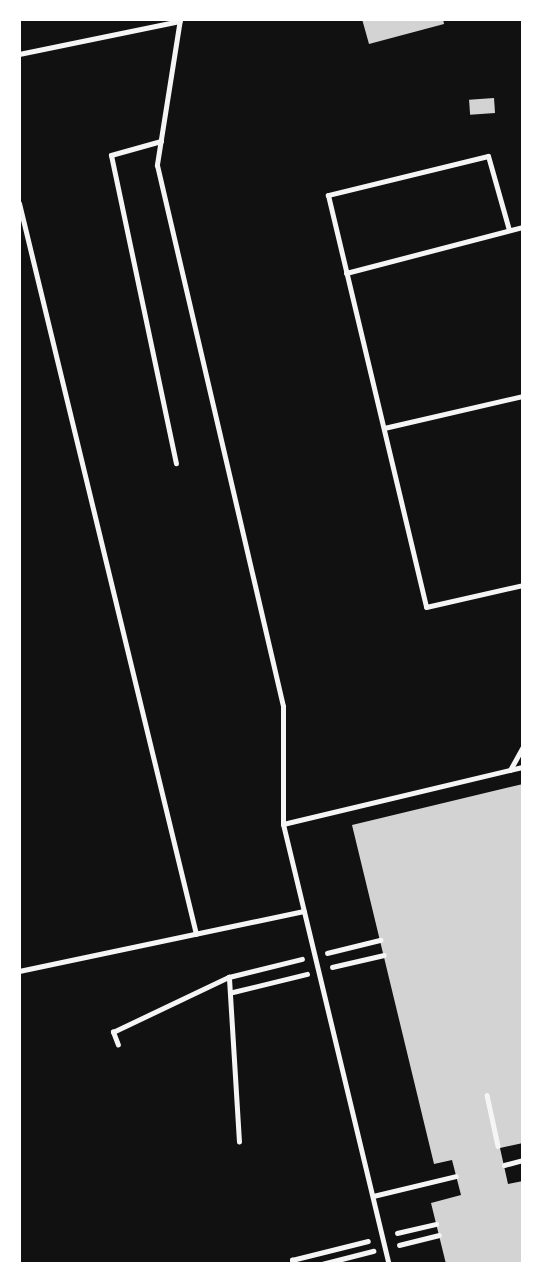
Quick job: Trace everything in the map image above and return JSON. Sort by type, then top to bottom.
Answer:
[{"type":"lane","points":[[19,54],[180,20],[157,165],[283,706],[283,824],[389,1264]]},
{"type":"lane","points":[[161,141],[111,155],[176,463]]},
{"type":"lane","points":[[509,230],[488,156],[328,195],[426,607],[523,585]]},
{"type":"lane","points":[[19,203],[196,934]]},
{"type":"lane","points":[[346,273],[523,227]]},
{"type":"lane","points":[[384,428],[523,396]]},
{"type":"lane","points":[[510,770],[523,747]]},
{"type":"lane","points":[[283,824],[523,767]]},
{"type":"lane","points":[[19,971],[304,911]]},
{"type":"lane","points":[[504,1165],[523,1160]]},
{"type":"lane","points":[[373,1196],[456,1176]]},
{"type":"path","points":[[118,1045],[113,1032],[229,977]]},
{"type":"path","points":[[233,992],[239,1142]]},
{"type":"path","points":[[487,1095],[498,1146]]},
{"type":"path","points":[[384,1237],[436,1224]]},
{"type":"path","points":[[293,1264],[292,1259],[370,1240]]},
{"type":"building","points":[[362,19],[443,19],[444,24],[369,44]]},
{"type":"building","points":[[494,98],[495,113],[470,115],[469,100]]},
{"type":"building","points":[[523,784],[523,1143],[500,1148],[508,1184],[523,1181],[523,1264],[446,1264],[431,1203],[461,1195],[452,1160],[434,1164],[352,825]]}]
